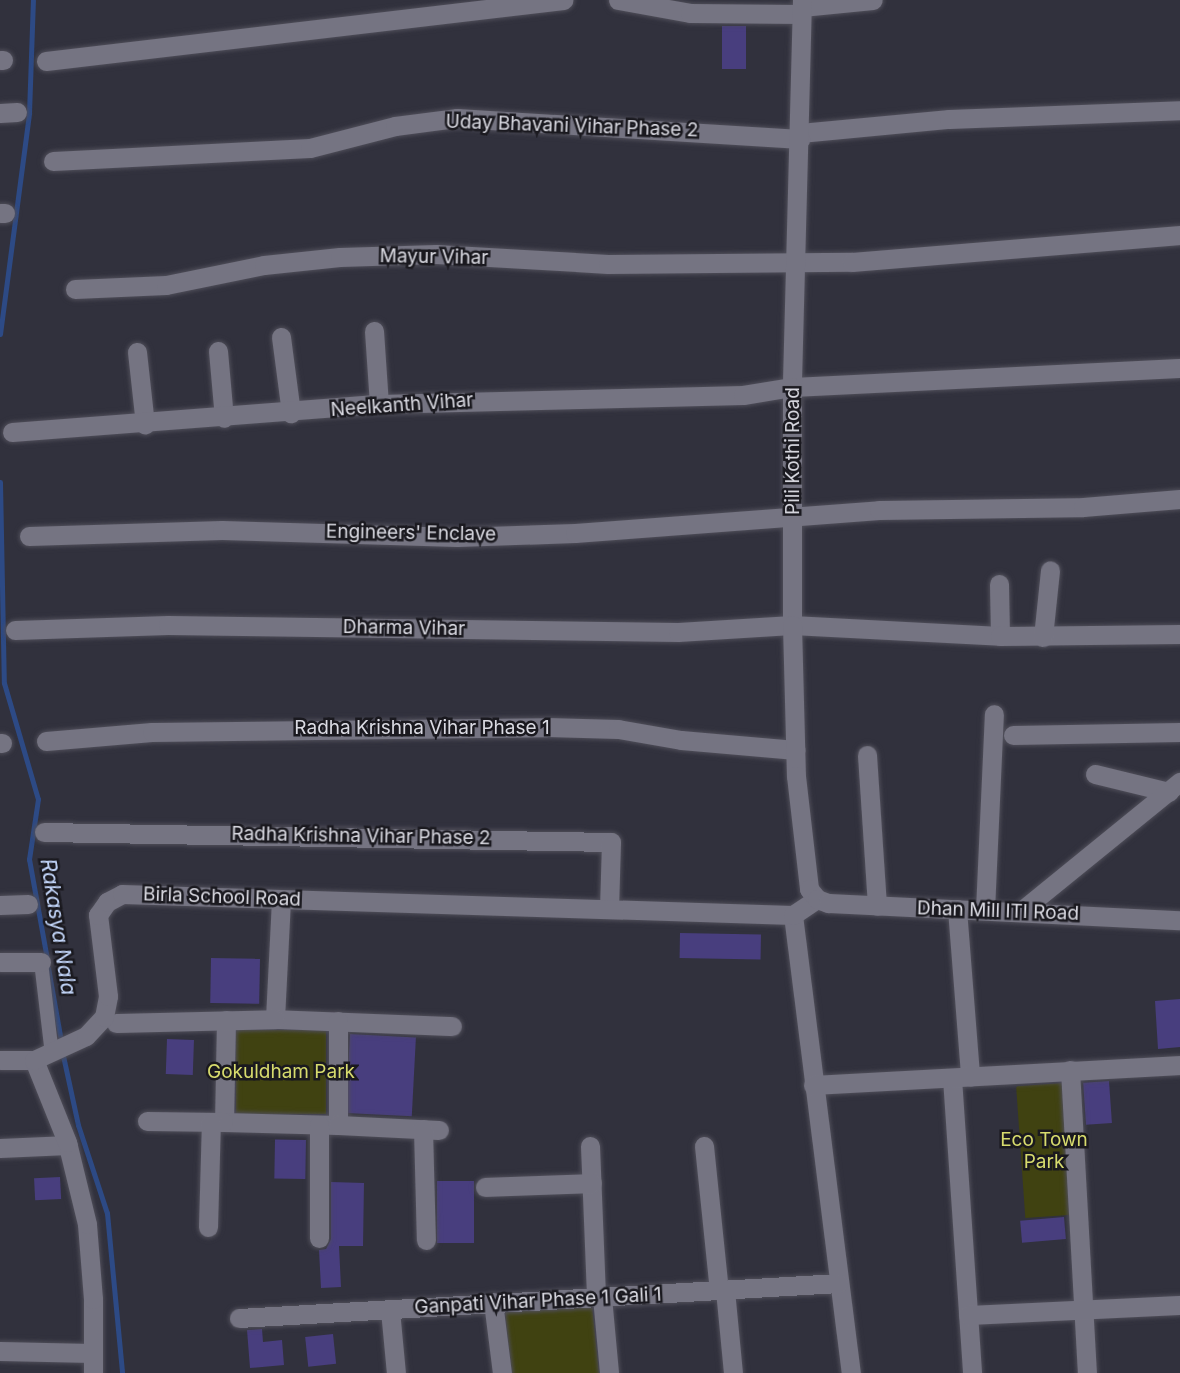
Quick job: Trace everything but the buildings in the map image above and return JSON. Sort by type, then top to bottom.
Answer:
[{"type":"street","points":[[46,61],[562,0]]},
{"type":"street","points":[[618,0],[690,13],[873,0]]},
{"type":"street","name":"Pili Kothi Road","points":[[802,7],[792,387],[792,625],[804,873],[817,900]]},
{"type":"street","name":"Uday Bhavani Vihar Phase 2","points":[[53,161],[310,148],[395,126],[457,118],[800,136],[949,119],[1180,110]]},
{"type":"street","name":"Mayur Vihar","points":[[75,289],[166,285],[264,265],[353,257],[436,254],[608,264],[872,261],[1180,234]]},
{"type":"street","points":[[374,331],[379,404]]},
{"type":"street","points":[[281,337],[291,413]]},
{"type":"street","points":[[218,351],[224,418]]},
{"type":"street","points":[[137,352],[145,425]]},
{"type":"street","name":"Neelkanth Vihar","points":[[12,432],[145,425],[379,404],[743,395],[792,387],[1180,368]]},
{"type":"street","name":"Engineers' Enclave","points":[[29,536],[234,530],[457,537],[879,509],[1083,507],[1180,499]]},
{"type":"street","points":[[1043,637],[1050,570]]},
{"type":"street","points":[[999,584],[1000,636]]},
{"type":"street","name":"Dharma Vihar","points":[[15,630],[194,625],[678,632],[792,625],[1043,637],[1180,634]]},
{"type":"street","points":[[985,910],[994,714]]},
{"type":"street","name":"Radha Krishna Vihar Phase 1","points":[[46,741],[152,732],[534,727],[618,729],[681,740],[796,750]]},
{"type":"street","points":[[1013,735],[1180,732]]},
{"type":"street","points":[[867,755],[877,906]]},
{"type":"street","points":[[1095,774],[1174,787]]},
{"type":"street","points":[[1021,911],[1174,787]]},
{"type":"street","name":"Radha Krishna Vihar Phase 2","points":[[44,832],[611,842],[609,908]]},
{"type":"street","name":"Birla School Road","points":[[53,1052],[86,1036],[104,1017],[108,996],[98,915],[107,902],[122,894],[793,915]]},
{"type":"street","points":[[275,1020],[281,900]]},
{"type":"street","points":[[817,900],[793,915],[851,1373]]},
{"type":"street","name":"Dhan Mill ITI Road","points":[[817,900],[877,906],[1180,920]]},
{"type":"street","points":[[0,905],[28,904]]},
{"type":"street","points":[[957,909],[968,1315],[972,1373]]},
{"type":"street","points":[[0,962],[41,962],[68,1145],[90,1245],[93,1373]]},
{"type":"street","points":[[208,1227],[226,1020]]},
{"type":"street","points":[[116,1023],[275,1020],[452,1026]]},
{"type":"street","points":[[319,1238],[338,1021]]},
{"type":"street","points":[[0,1060],[53,1052]]},
{"type":"street","points":[[813,1084],[1180,1065]]},
{"type":"street","points":[[1070,1070],[1087,1373]]},
{"type":"street","points":[[147,1121],[431,1130],[426,1240]]},
{"type":"street","points":[[0,1148],[68,1145]]},
{"type":"street","points":[[590,1146],[599,1297],[609,1373]]},
{"type":"street","points":[[704,1146],[733,1373]]},
{"type":"street","points":[[485,1188],[592,1183]]},
{"type":"street","name":"Ganpati Vihar Phase 1 Gali 1","points":[[239,1318],[838,1283]]},
{"type":"street","points":[[493,1302],[502,1373]]},
{"type":"street","points":[[968,1315],[1180,1305]]},
{"type":"street","points":[[390,1310],[396,1373]]},
{"type":"street","points":[[0,1351],[92,1353]]},
{"type":"green space","name":"Gokuldham Park","points":[[236,1030],[326,1030],[326,1114],[236,1114]]},
{"type":"green space","name":"Eco Town Park","points":[[1063,1083],[1072,1215],[1025,1218],[1016,1086]]},
{"type":"green space","points":[[592,1306],[599,1373],[512,1373],[505,1312]]},
{"type":"waterway","name":"Rakasya Nala","points":[[0,334],[29,113],[33,0]]},
{"type":"waterway","name":"Rakasya Nala","points":[[0,482],[4,683],[38,799],[29,859],[47,959]]},
{"type":"waterway","name":"Rakasya Nala","points":[[48,968],[61,1041]]},
{"type":"waterway","name":"Rakasya Nala","points":[[62,1051],[78,1125],[107,1213],[122,1373]]}]
